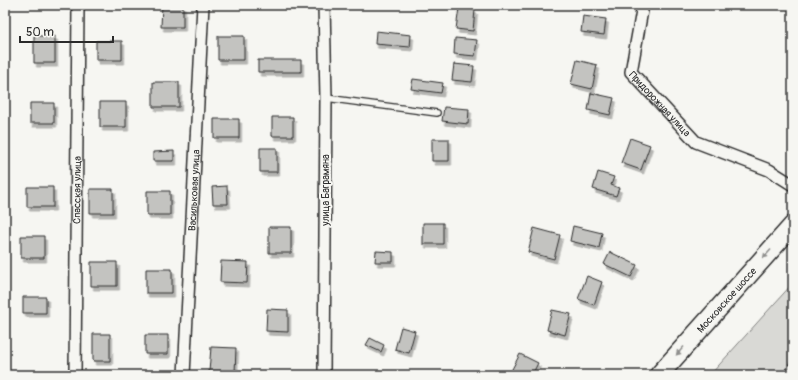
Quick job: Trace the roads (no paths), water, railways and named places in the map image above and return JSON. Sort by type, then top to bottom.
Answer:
[{"type":"main road","name":"Московское шоссе","points":[[659,375],[793,225]]},
{"type":"main road","name":"Московское шоссе","points":[[676,375],[793,243]]},
{"type":"street","name":"Спасская улица","points":[[75,375],[78,5]]},
{"type":"street","name":"Васильковая улица","points":[[184,375],[203,5]]},
{"type":"street","name":"улица Баграмяна","points":[[324,5],[326,98],[324,375]]},
{"type":"street","name":"Придорожная улица","points":[[643,5],[631,72],[696,142],[769,170],[793,184]]},
{"type":"lane","points":[[326,98],[437,113]]}]
